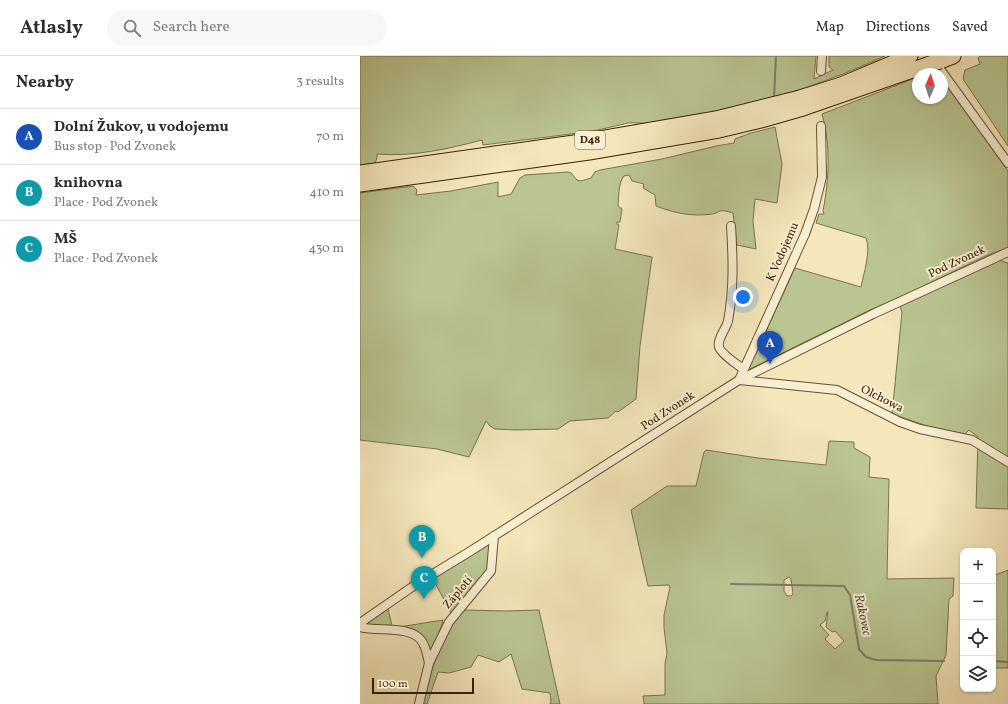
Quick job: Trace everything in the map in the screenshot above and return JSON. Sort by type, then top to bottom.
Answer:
[{"type":"highway","name":"D48","points":[[360,173],[580,142],[716,119],[800,98],[841,85],[910,56]]},
{"type":"highway","name":"D48","points":[[360,184],[589,152],[719,130],[803,108],[938,61]]},
{"type":"street","points":[[821,71],[822,56]]},
{"type":"street","points":[[938,61],[1008,163]]},
{"type":"street","name":"K Vodojemu","points":[[738,380],[805,234],[814,209],[822,177],[821,126]]},
{"type":"street","points":[[731,226],[733,274],[728,322],[719,340],[718,346],[721,351],[743,370]]},
{"type":"street","name":"Pod Zvonek","points":[[360,623],[415,585],[738,380],[873,314],[1008,252]]},
{"type":"street","name":"Olchowa","points":[[738,380],[837,390],[900,422],[920,429],[972,440],[1008,462]]},
{"type":"street","name":"Záplotí","points":[[419,704],[429,663],[449,622],[491,571],[494,536]]},
{"type":"street","name":"Záplotí","points":[[360,627],[414,634],[425,646],[429,663]]},
{"type":"green space","points":[[360,56],[816,56],[814,79],[833,70],[829,67],[829,56],[885,56],[800,90],[712,113],[682,119],[652,123],[628,123],[598,130],[483,145],[482,140],[417,153],[390,155],[377,154],[375,163],[360,165]]},
{"type":"green space","points":[[980,56],[1008,56],[1008,146],[963,79],[965,70],[980,64],[978,58]]},
{"type":"green space","points":[[912,79],[912,104],[948,104],[948,86],[1008,171],[1008,248],[990,254],[903,296],[870,310],[748,370],[795,268],[861,287],[868,249],[866,238],[816,223],[819,214],[824,214],[823,211],[828,175],[827,138],[822,114]]},
{"type":"green space","points":[[775,127],[782,164],[777,203],[755,199],[753,221],[756,249],[737,245],[733,213],[720,211],[713,214],[697,215],[670,211],[656,206],[655,195],[643,188],[644,184],[632,181],[629,175],[624,176],[622,179],[619,190],[618,206],[622,209],[620,222],[617,222],[619,225],[615,249],[652,257],[640,346],[636,399],[618,412],[616,411],[608,418],[570,421],[558,429],[495,429],[486,421],[469,457],[437,449],[360,440],[360,193],[413,186],[417,190],[416,195],[451,191],[498,182],[498,197],[511,194],[520,178],[525,175],[568,172],[571,173],[577,180],[581,181],[591,178],[595,172],[600,170],[662,159],[734,143],[735,139]]},
{"type":"green space","points":[[998,260],[1008,263],[1008,509],[976,508],[978,437],[969,430],[965,434],[936,429],[892,414],[902,312],[900,307],[907,302]]},
{"type":"green space","points":[[829,441],[854,442],[854,448],[870,457],[869,477],[889,479],[887,579],[954,578],[953,596],[949,599],[946,655],[936,676],[938,704],[644,704],[643,696],[665,695],[665,664],[667,653],[664,615],[670,587],[669,585],[648,586],[631,510],[667,486],[696,486],[704,452],[706,450],[758,458],[826,465]],"holes":[[[789,577],[791,579],[793,594],[791,596],[787,596],[784,591],[784,580]],[[827,612],[826,627],[832,632],[835,631],[844,641],[835,649],[825,639],[829,635],[820,625],[825,621]]]},
{"type":"green space","points":[[488,544],[490,545],[489,569],[451,613],[433,579]]},
{"type":"green space","points":[[1008,570],[1008,668],[996,668],[996,575]]},
{"type":"green space","points":[[388,609],[392,626],[365,625]]},
{"type":"green space","points":[[466,610],[539,610],[560,704],[550,704],[550,693],[522,689],[511,654],[499,662],[478,655],[471,667],[449,673],[438,672],[427,704],[422,704],[438,652],[444,638],[450,626],[458,616]]},
{"type":"green space","points":[[443,620],[431,652],[424,638],[399,627]]},
{"type":"waterway","points":[[774,98],[776,56]]},
{"type":"waterway","name":"Rakovec","points":[[731,584],[844,586],[850,595],[859,649],[866,657],[876,660],[944,661]]},
{"type":"waterway","name":"Rakovec","points":[[996,661],[1008,662]]},
{"type":"place","name":"Dolní Žukov, u vodojemu","points":[[770,364]]},
{"type":"place","name":"knihovna","points":[[422,558]]},
{"type":"place","name":"MŠ","points":[[424,599]]}]
